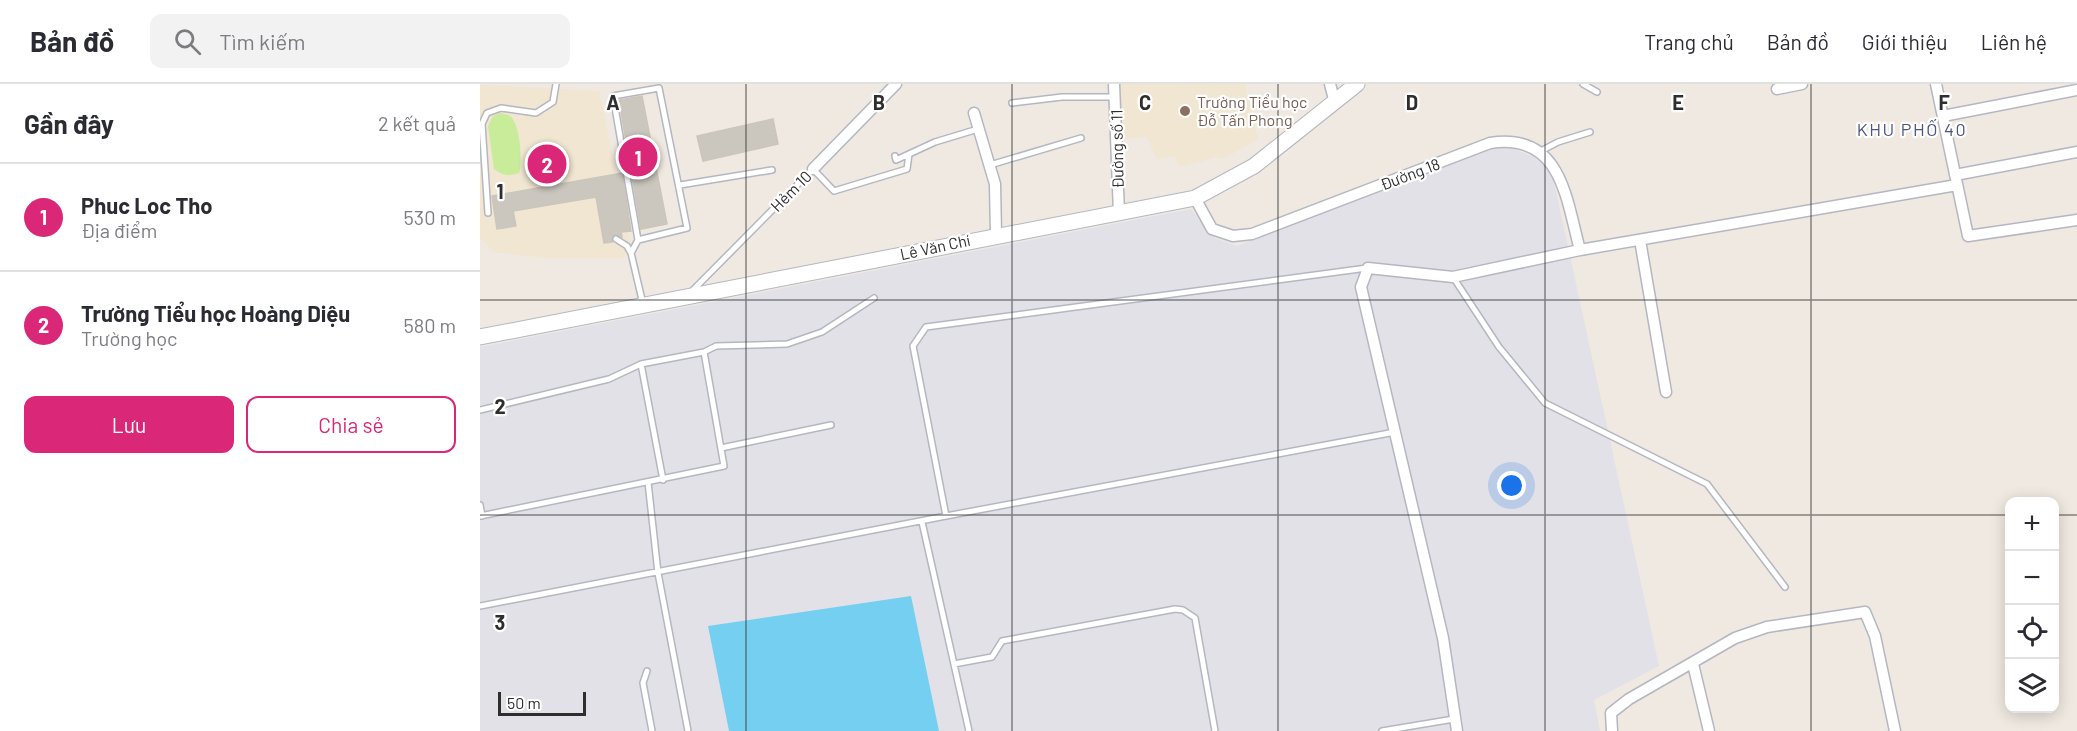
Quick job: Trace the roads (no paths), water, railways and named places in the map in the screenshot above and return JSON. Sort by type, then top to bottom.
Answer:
[{"type":"main road","name":"Lê Văn Chí","points":[[480,337],[1195,198],[1254,166],[1357,84]]},
{"type":"street","name":"Hẻm 10","points":[[813,169],[896,84]]},
{"type":"street","name":"Đường số 11","points":[[1114,84],[1119,214]]},
{"type":"street","points":[[1330,84],[1335,103]]},
{"type":"street","points":[[1778,89],[1802,84]]},
{"type":"street","points":[[1936,84],[1968,236],[2077,220]]},
{"type":"street","points":[[1943,116],[2077,90]]},
{"type":"street","points":[[974,113],[995,184],[996,235]]},
{"type":"street","name":"Đường 18","points":[[1195,198],[1212,230],[1233,236],[1252,234],[1490,143],[1512,142],[1539,152],[1556,167],[1580,250]]},
{"type":"street","points":[[1458,731],[1443,638],[1361,287],[1368,268],[1453,277],[1580,250],[1956,180],[2077,152]]},
{"type":"street","points":[[1640,240],[1666,392]]},
{"type":"street","points":[[1612,731],[1611,712],[1629,699],[1735,638],[1767,627],[1865,612],[1875,636],[1895,731]]},
{"type":"street","points":[[1693,664],[1709,731]]},
{"type":"lane","points":[[488,213],[482,124],[487,113],[501,108],[536,113],[553,102],[556,84]]},
{"type":"lane","points":[[1583,84],[1597,92]]},
{"type":"lane","points":[[631,253],[638,240],[613,96],[659,86],[687,228],[638,240]]},
{"type":"lane","points":[[1012,103],[1062,98],[1115,97]]},
{"type":"lane","points":[[895,156],[896,160],[935,142],[978,129]]},
{"type":"lane","points":[[1539,152],[1557,142],[1590,132]]},
{"type":"lane","points":[[990,165],[1082,138]]},
{"type":"lane","points":[[813,169],[834,191],[907,170],[909,154]]},
{"type":"lane","name":"Hẻm 10","points":[[685,298],[813,169]]},
{"type":"lane","points":[[680,185],[772,170]]},
{"type":"lane","points":[[616,238],[627,246],[631,253],[644,306]]},
{"type":"lane","points":[[946,516],[913,346],[926,327],[1368,268]]},
{"type":"lane","points":[[1453,277],[1498,347],[1545,404],[1707,484],[1785,587]]},
{"type":"lane","points":[[480,410],[609,379],[641,364],[704,352],[716,346],[787,344],[822,332],[874,298]]},
{"type":"lane","points":[[480,505],[481,516],[724,466],[704,352]]},
{"type":"lane","points":[[641,364],[663,480]]},
{"type":"lane","points":[[721,448],[831,424]]},
{"type":"lane","points":[[480,606],[1395,432]]},
{"type":"lane","points":[[648,482],[658,573],[688,731]]},
{"type":"lane","points":[[922,522],[969,731]]},
{"type":"lane","points":[[954,664],[992,657],[1002,641],[1183,610],[1195,618],[1215,731]]},
{"type":"lane","points":[[647,670],[643,683],[652,731]]},
{"type":"lane","points":[[1382,731],[1455,718]]},
{"type":"water","points":[[911,596],[939,731],[729,731],[708,626]]},
{"type":"place","name":"Trường Tiểu học Đỗ Tấn Phong","points":[[1185,111]]},
{"type":"place","name":"Phuc Loc Tho","points":[[638,157]]},
{"type":"place","name":"Trường Tiểu học Hoàng Diệu","points":[[547,164]]},
{"type":"district","name":"KHU PHỐ 40","points":[[1912,130]]}]
